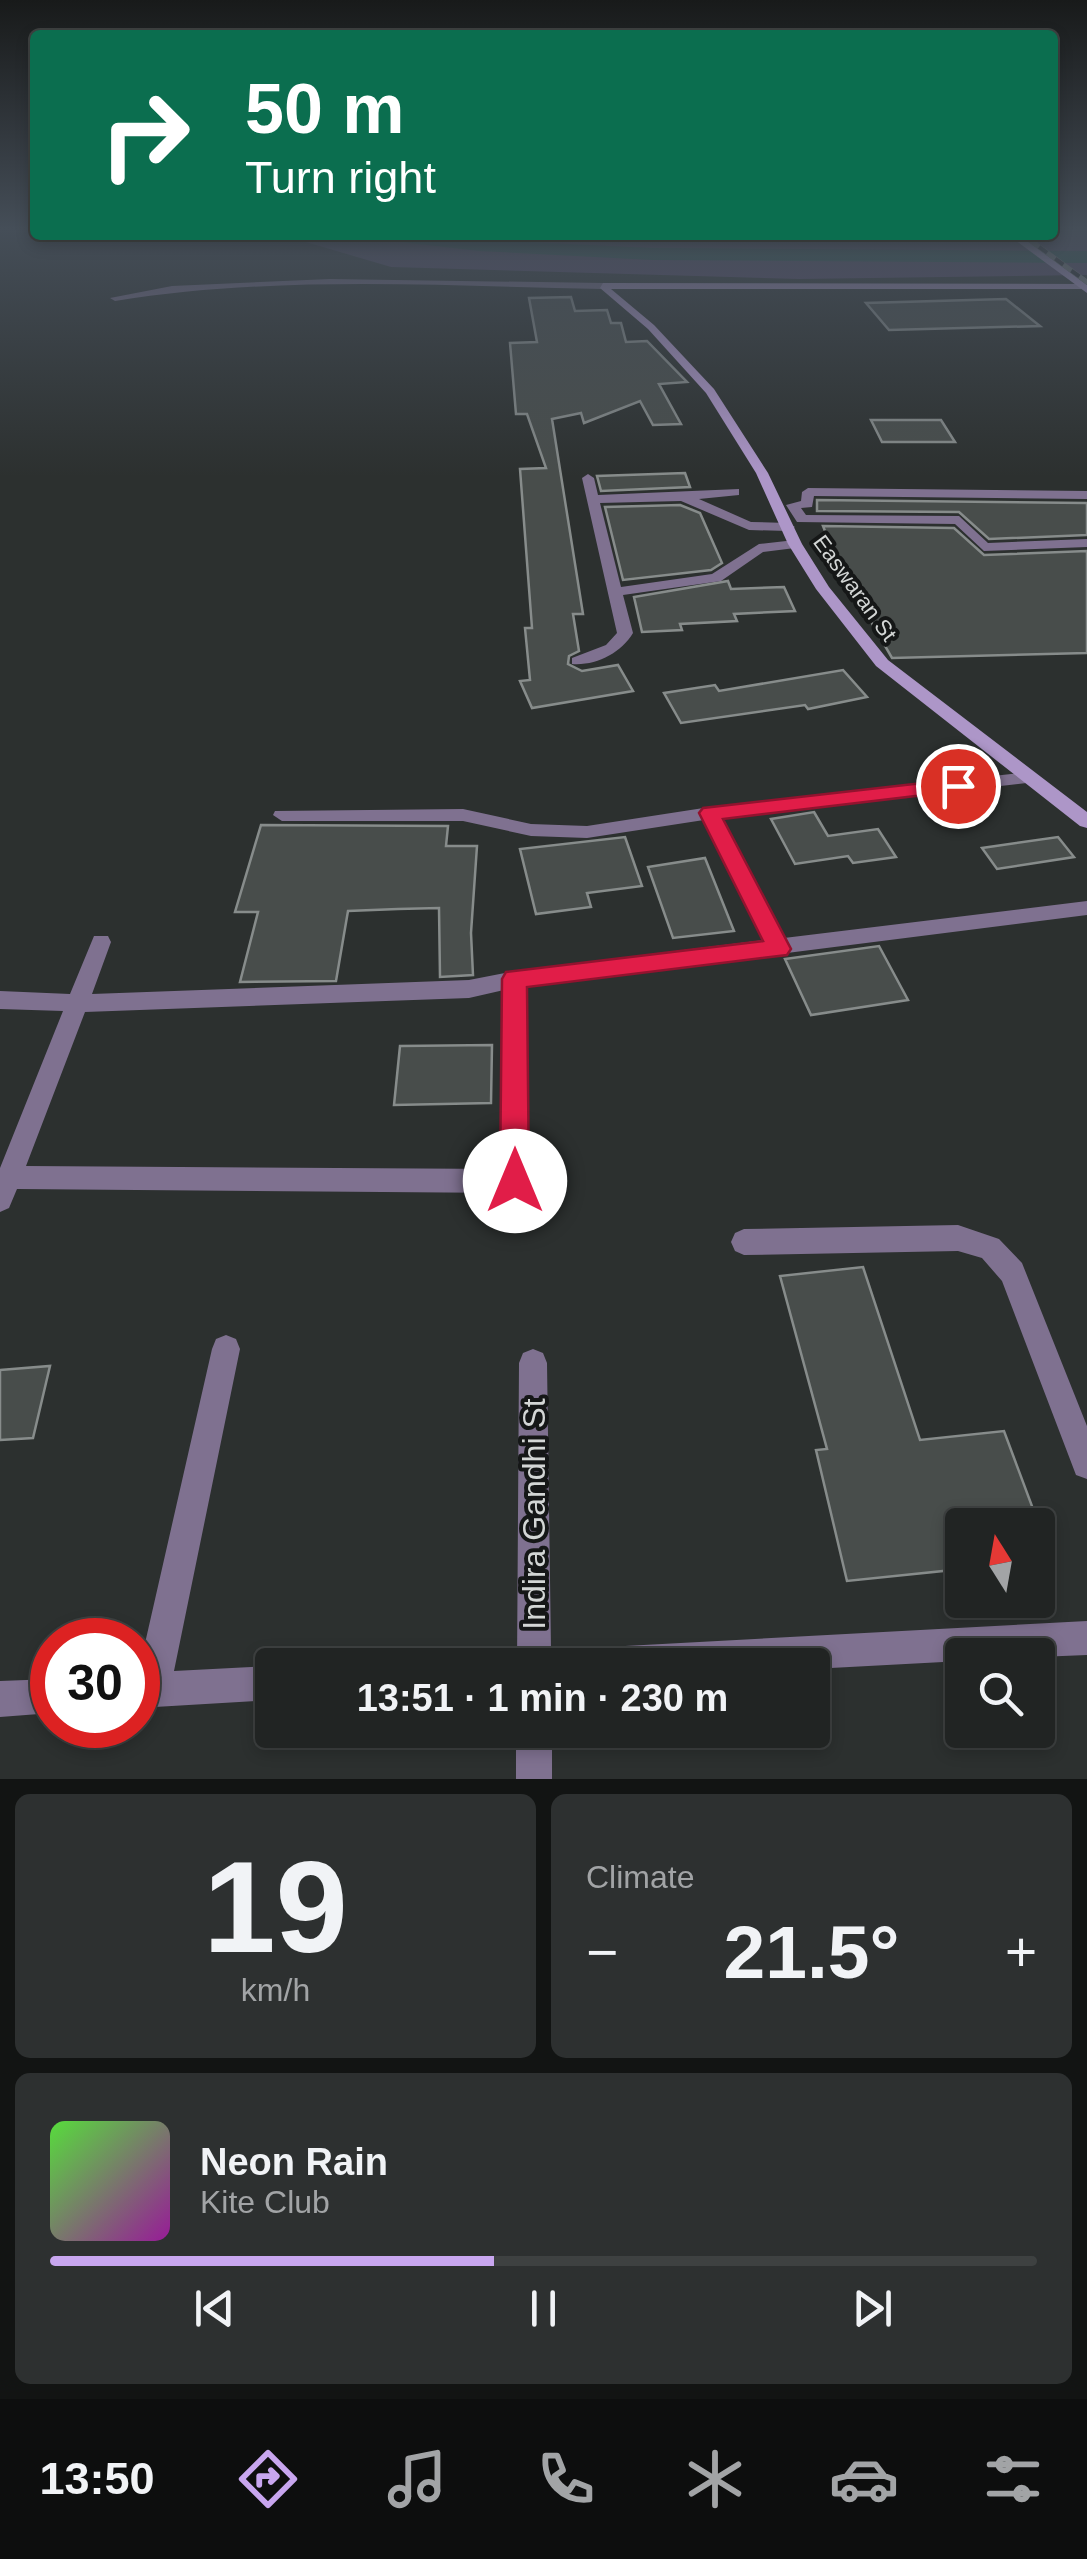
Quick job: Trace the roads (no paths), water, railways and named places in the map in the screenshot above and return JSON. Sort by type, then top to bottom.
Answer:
[{"type":"street","name":"Easwaran St","points":[[631,311],[710,391],[790,519],[795,544],[833,604],[882,663],[1087,822]]},
{"type":"street","points":[[578,661],[621,642],[625,633],[588,478]]},
{"type":"street","points":[[592,499],[734,492]]},
{"type":"street","points":[[790,519],[792,504],[807,504],[808,492],[1087,495]]},
{"type":"street","points":[[683,497],[749,526],[790,519],[959,520],[984,547],[1087,543]]},
{"type":"street","points":[[615,592],[716,578],[759,548],[795,544]]},
{"type":"street","points":[[282,815],[462,814],[531,830],[587,832],[710,813],[1029,778]]},
{"type":"street","points":[[710,813],[778,949]]},
{"type":"street","points":[[0,1000],[79,1002],[469,989],[514,979],[1087,908]]},
{"type":"street","points":[[101,942],[4,1189],[515,1181],[514,979]]},
{"type":"street","points":[[744,1242],[958,1238],[990,1248],[1012,1272],[1087,1464]]},
{"type":"street","points":[[160,1628],[226,1349]]},
{"type":"street","name":"Indira Gandhi St","points":[[534,1364],[534,1648]]},
{"type":"street","points":[[830,1651],[1087,1638]]},
{"type":"street","points":[[160,1690],[255,1683]]},
{"type":"street","points":[[0,1699],[30,1697]]},
{"type":"street","points":[[534,1748],[534,1779]]}]
